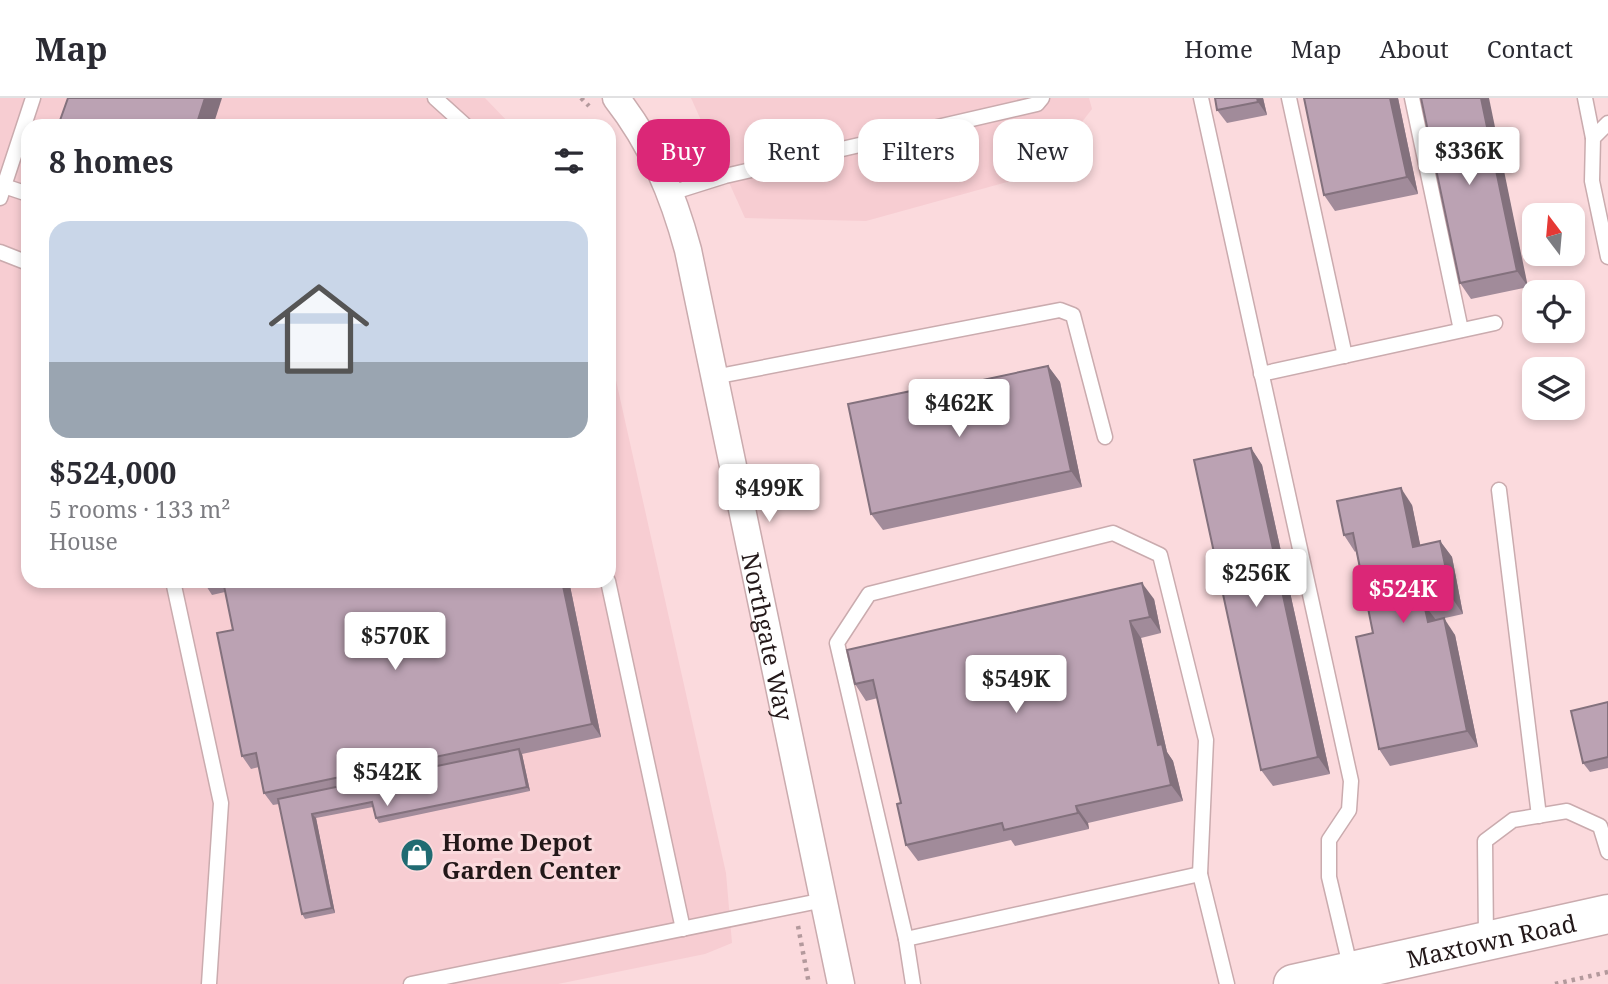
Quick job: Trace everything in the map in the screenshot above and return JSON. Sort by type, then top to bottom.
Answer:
[{"type":"main road","name":"Maxtown Road","points":[[1293,984],[1608,914]]},
{"type":"street","name":"Northgate Way","points":[[616,98],[659,163],[688,250],[841,984]]},
{"type":"lane","points":[[26,119],[33,98]]},
{"type":"lane","points":[[435,98],[458,119]]},
{"type":"lane","points":[[671,193],[725,176],[1037,104],[1042,98]]},
{"type":"lane","points":[[1201,98],[1351,781],[1349,810],[1329,840],[1329,877],[1351,971]]},
{"type":"lane","points":[[1289,98],[1345,356]]},
{"type":"lane","points":[[1412,98],[1461,330]]},
{"type":"lane","points":[[1585,98],[1593,138],[1592,181],[1608,257]]},
{"type":"lane","points":[[1593,138],[1608,123]]},
{"type":"lane","points":[[21,134],[2,192],[21,193]]},
{"type":"lane","points":[[0,251],[21,260]]},
{"type":"lane","points":[[715,377],[1060,310],[1073,315],[1105,438]]},
{"type":"lane","points":[[1261,374],[1495,323]]},
{"type":"lane","points":[[1499,491],[1539,816]]},
{"type":"lane","points":[[913,984],[906,939],[837,643],[869,594],[1113,533],[1160,555],[1206,740],[1200,874],[1227,984]]},
{"type":"lane","points":[[175,588],[221,803],[209,984]]},
{"type":"lane","points":[[610,588],[683,929]]},
{"type":"lane","points":[[1486,940],[1485,841],[1513,820],[1567,811],[1600,826],[1608,852]]},
{"type":"lane","points":[[906,939],[1200,874]]},
{"type":"lane","points":[[411,984],[824,900]]},
{"type":"path","points":[[1555,984],[1608,972]]},
{"type":"shaded area","points":[[0,98],[485,98],[505,119],[21,119],[21,588],[616,588],[616,380],[726,873],[732,943],[705,954],[558,984],[0,984]]},
{"type":"shaded area","points":[[691,98],[1089,98],[1092,109],[1084,119],[993,119],[993,182],[1007,182],[866,221],[745,218],[729,182],[730,119],[700,119]]},
{"type":"building","points":[[68,98],[205,98],[198,119],[60,119]]},
{"type":"building","points":[[1215,98],[1257,98],[1258,102],[1217,110]]},
{"type":"building","points":[[1304,98],[1390,98],[1407,177],[1324,195]]},
{"type":"building","points":[[1421,98],[1481,98],[1517,271],[1460,283]]},
{"type":"building","points":[[1048,366],[1071,471],[871,514],[848,404],[916,390],[917,394]]},
{"type":"building","points":[[1251,448],[1318,757],[1261,770],[1194,460]]},
{"type":"building","points":[[1401,488],[1413,547],[1440,541],[1452,598],[1424,604],[1428,622],[1444,618],[1467,731],[1379,749],[1356,637],[1373,633],[1353,533],[1344,535],[1337,501]]},
{"type":"building","points":[[1142,583],[1150,617],[1130,621],[1158,745],[1162,744],[1171,785],[1076,806],[1078,813],[1004,830],[1002,823],[906,845],[897,804],[901,803],[873,680],[855,684],[847,650]]},
{"type":"building","points":[[224,588],[563,588],[592,724],[264,793],[256,753],[242,756],[217,633],[233,630]]},
{"type":"building","points":[[1608,702],[1608,757],[1583,763],[1571,711]]},
{"type":"building","points":[[519,749],[527,787],[376,818],[372,802],[312,814],[332,908],[302,914],[278,799]]},
{"type":"place","name":"Home Depot Garden Center","points":[[417,855]]}]
